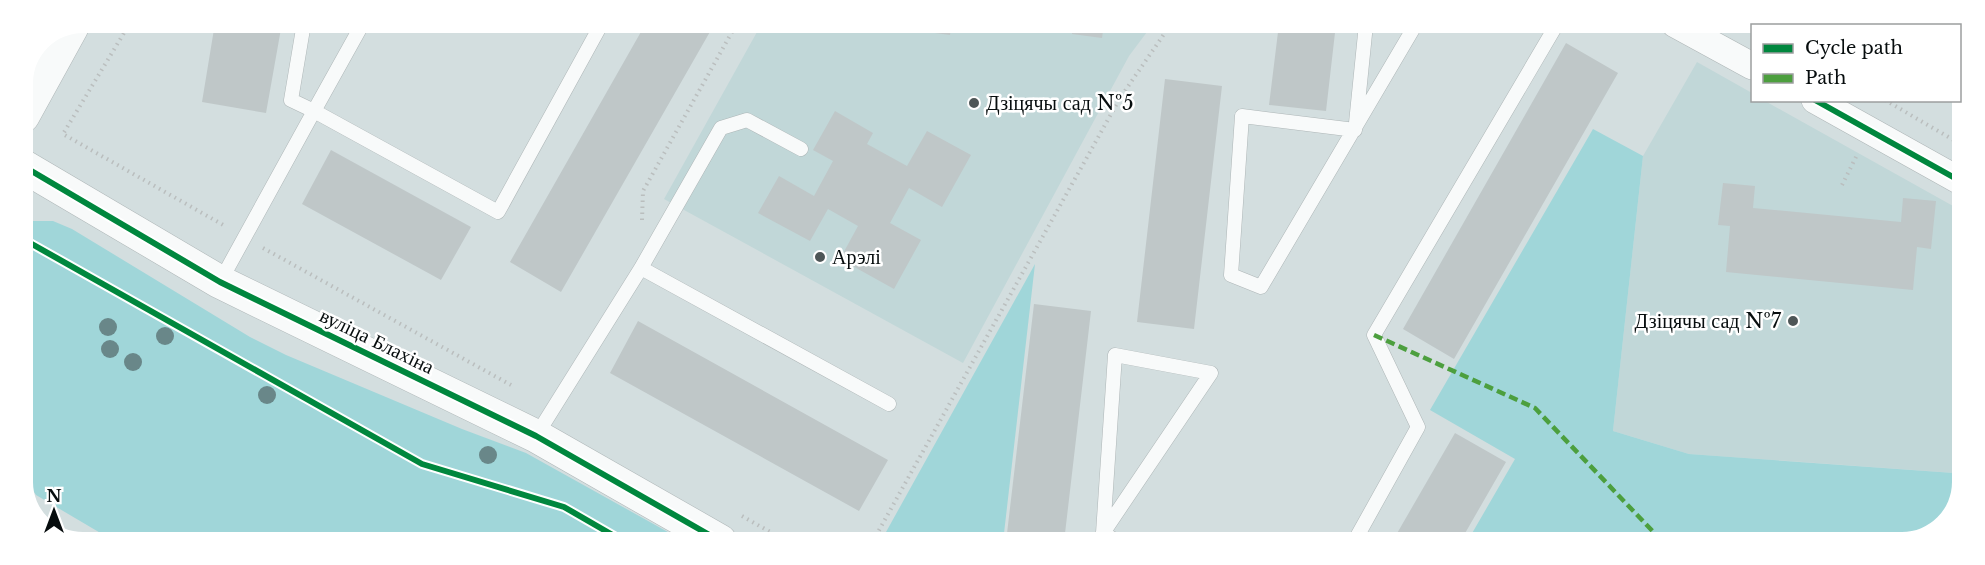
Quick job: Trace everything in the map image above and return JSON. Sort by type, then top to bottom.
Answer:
[{"type":"street","points":[[1692,33],[1751,65]]},
{"type":"street","points":[[33,96],[67,36]]},
{"type":"street","points":[[1819,102],[1952,176]]},
{"type":"street","name":"вуліца Блахіна","points":[[33,172],[220,282],[536,436],[704,532]]},
{"type":"lane","points":[[302,33],[291,100],[498,212],[596,33]]},
{"type":"lane","points":[[220,282],[357,33]]},
{"type":"lane","points":[[1355,130],[1365,33]]},
{"type":"lane","points":[[1355,130],[1242,116],[1231,275],[1261,287],[1355,130],[1411,33]]},
{"type":"lane","points":[[1360,532],[1418,427],[1374,335],[1552,33]]},
{"type":"lane","points":[[536,436],[641,268],[721,128],[747,120],[801,149]]},
{"type":"lane","points":[[641,268],[890,404]]},
{"type":"lane","points":[[1100,532],[1115,355],[1210,373],[1103,532]]},
{"type":"path","points":[[123,33],[63,134],[553,408]]},
{"type":"path","points":[[641,268],[643,191],[730,33]]},
{"type":"path","points":[[878,532],[1120,98],[1165,33]]},
{"type":"path","points":[[1888,102],[1952,139]]},
{"type":"path","points":[[1842,185],[1858,153]]},
{"type":"path","points":[[735,512],[770,532]]},
{"type":"shaded area","points":[[756,33],[1146,33],[1129,56],[963,363],[664,199]]},
{"type":"shaded area","name":"Дзіцячы сад №7","points":[[1697,62],[1751,92],[1751,102],[1767,102],[1952,205],[1952,473],[1689,454],[1613,431],[1643,156]]},
{"type":"shaded area","points":[[1593,129],[1643,156],[1613,431],[1689,454],[1952,473],[1952,482],[1948,501],[1940,515],[1924,527],[1909,532],[1473,532],[1515,459],[1430,410]]},
{"type":"shaded area","points":[[33,221],[53,221],[72,229],[250,337],[286,355],[462,429],[526,453],[668,532],[99,532],[36,495],[33,485]]},
{"type":"shaded area","points":[[1035,264],[1004,532],[886,532]]},
{"type":"building","points":[[213,33],[280,33],[266,113],[202,102]]},
{"type":"building","points":[[640,33],[709,33],[561,292],[510,262]]},
{"type":"building","points":[[1072,33],[1103,33],[1102,38]]},
{"type":"building","points":[[1278,33],[1335,33],[1326,111],[1269,105]]},
{"type":"building","points":[[1566,43],[1618,73],[1454,359],[1403,329]]},
{"type":"building","points":[[1165,79],[1222,86],[1194,329],[1137,322]]},
{"type":"building","points":[[835,111],[873,133],[867,144],[907,166],[927,131],[971,155],[942,207],[909,188],[890,223],[921,240],[894,289],[840,259],[858,226],[828,209],[810,241],[758,213],[779,176],[814,196],[833,161],[813,150]]},
{"type":"building","points":[[331,150],[471,227],[441,280],[302,204]]},
{"type":"building","points":[[1723,183],[1755,186],[1753,208],[1901,222],[1903,198],[1936,201],[1931,249],[1917,247],[1913,290],[1726,272],[1730,226],[1718,225]]},
{"type":"building","points":[[1034,304],[1091,311],[1065,532],[1007,532]]},
{"type":"building","points":[[638,321],[888,460],[859,511],[610,373]]},
{"type":"building","points":[[1455,433],[1506,462],[1466,532],[1398,532]]},
{"type":"marked path","points":[[1374,335],[1535,408],[1653,532]]},
{"type":"cycle path","points":[[1819,102],[1952,176]]},
{"type":"cycle path","points":[[33,172],[220,282],[536,436],[704,532]]},
{"type":"cycle path","points":[[33,245],[422,464],[564,507],[607,532]]},
{"type":"place","name":"Дзіцячы сад №5","points":[[974,103]]},
{"type":"place","name":"Арэлі","points":[[820,257]]},
{"type":"place","name":"Дзіцячы сад №7","points":[[1793,321]]}]
